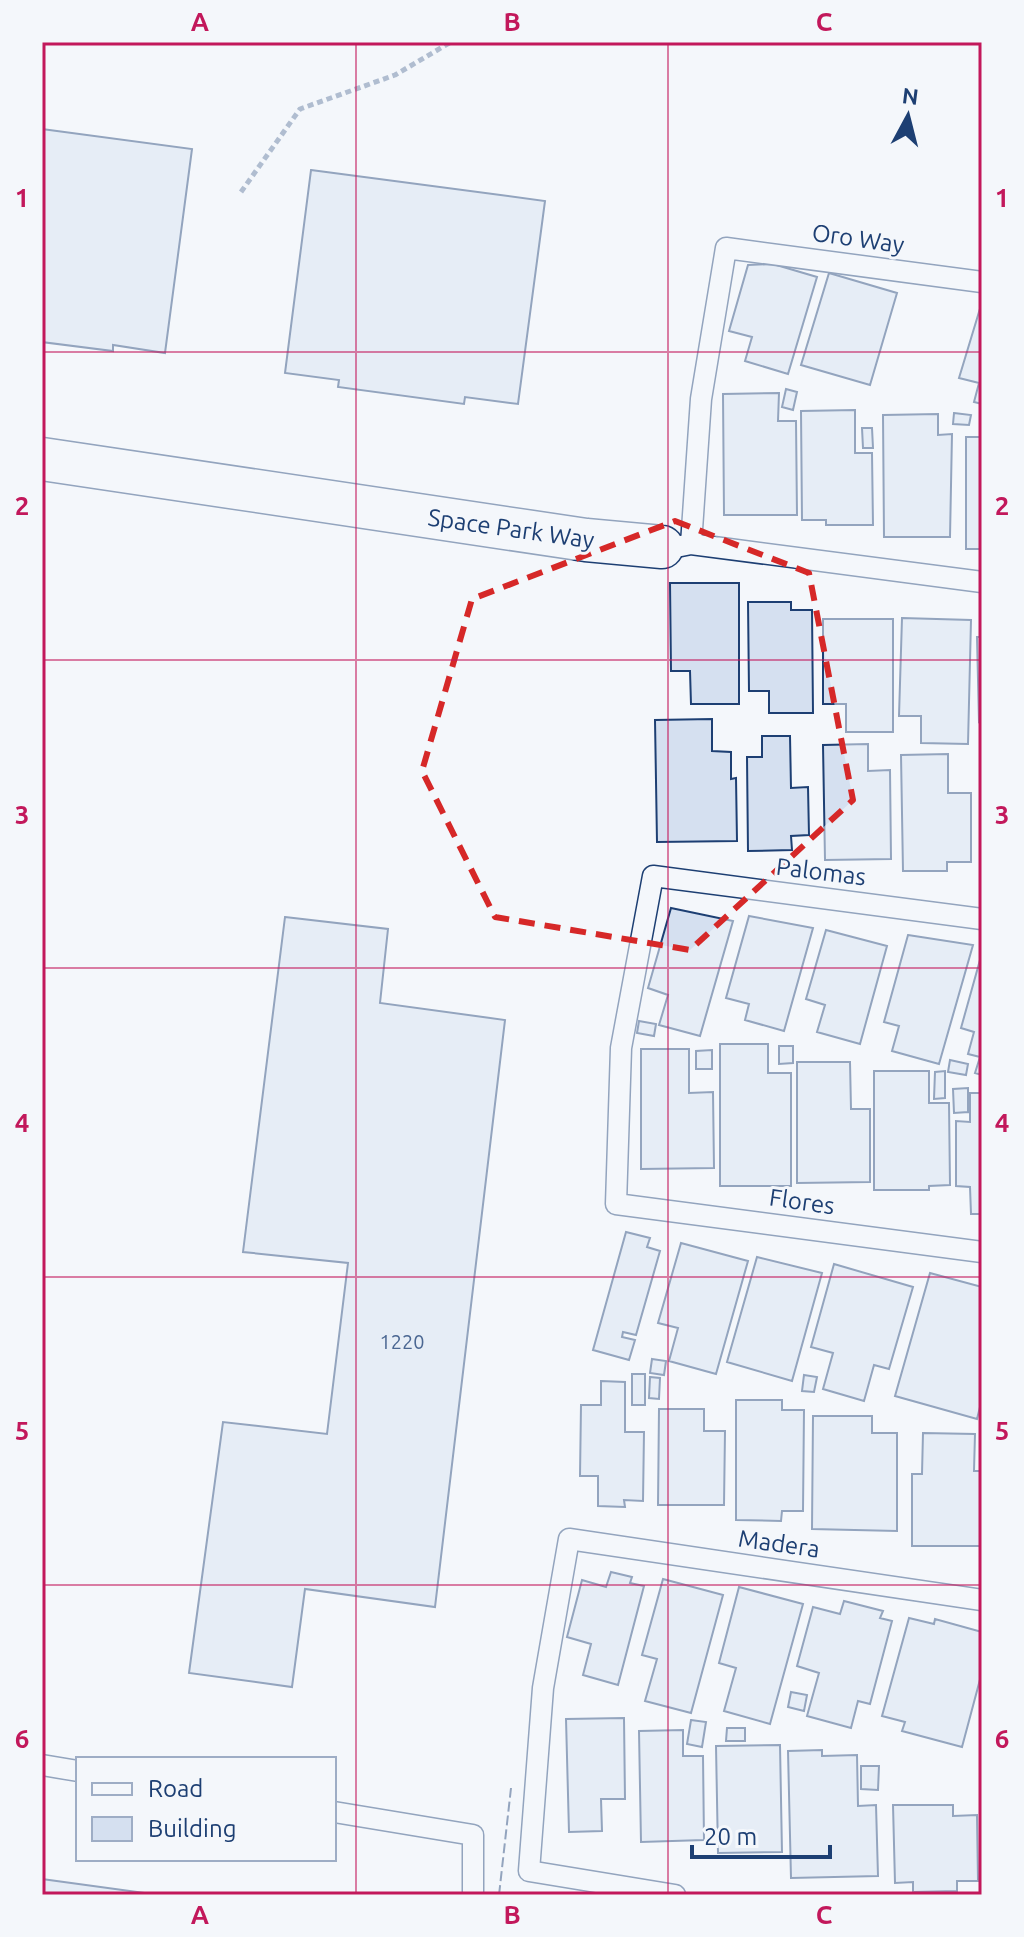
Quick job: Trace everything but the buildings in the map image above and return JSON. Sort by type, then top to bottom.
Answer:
[{"type":"street","name":"Space Park Way","points":[[42,459],[570,538],[676,546]]},
{"type":"lane","name":"Oro Way","points":[[676,546],[726,248],[982,282]]},
{"type":"lane","name":"Space Park Way","points":[[676,546],[982,582]]},
{"type":"lane","name":"Palomas","points":[[616,1204],[621,1048],[653,876],[982,919]]},
{"type":"lane","name":"Flores","points":[[616,1204],[982,1252]]},
{"type":"lane","name":"Madera","points":[[675,1895],[529,1871],[543,1688],[569,1539],[982,1600]]},
{"type":"lane","points":[[42,1765],[76,1771]]},
{"type":"lane","points":[[336,1812],[473,1835],[473,1895]]},
{"type":"path","points":[[241,192],[300,109],[395,75],[448,43]]},
{"type":"highlighted area","points":[[675,521],[809,573],[853,800],[690,950],[495,917],[422,771],[472,599]]},
{"type":"fence","points":[[499,1895],[511,1788]]}]
